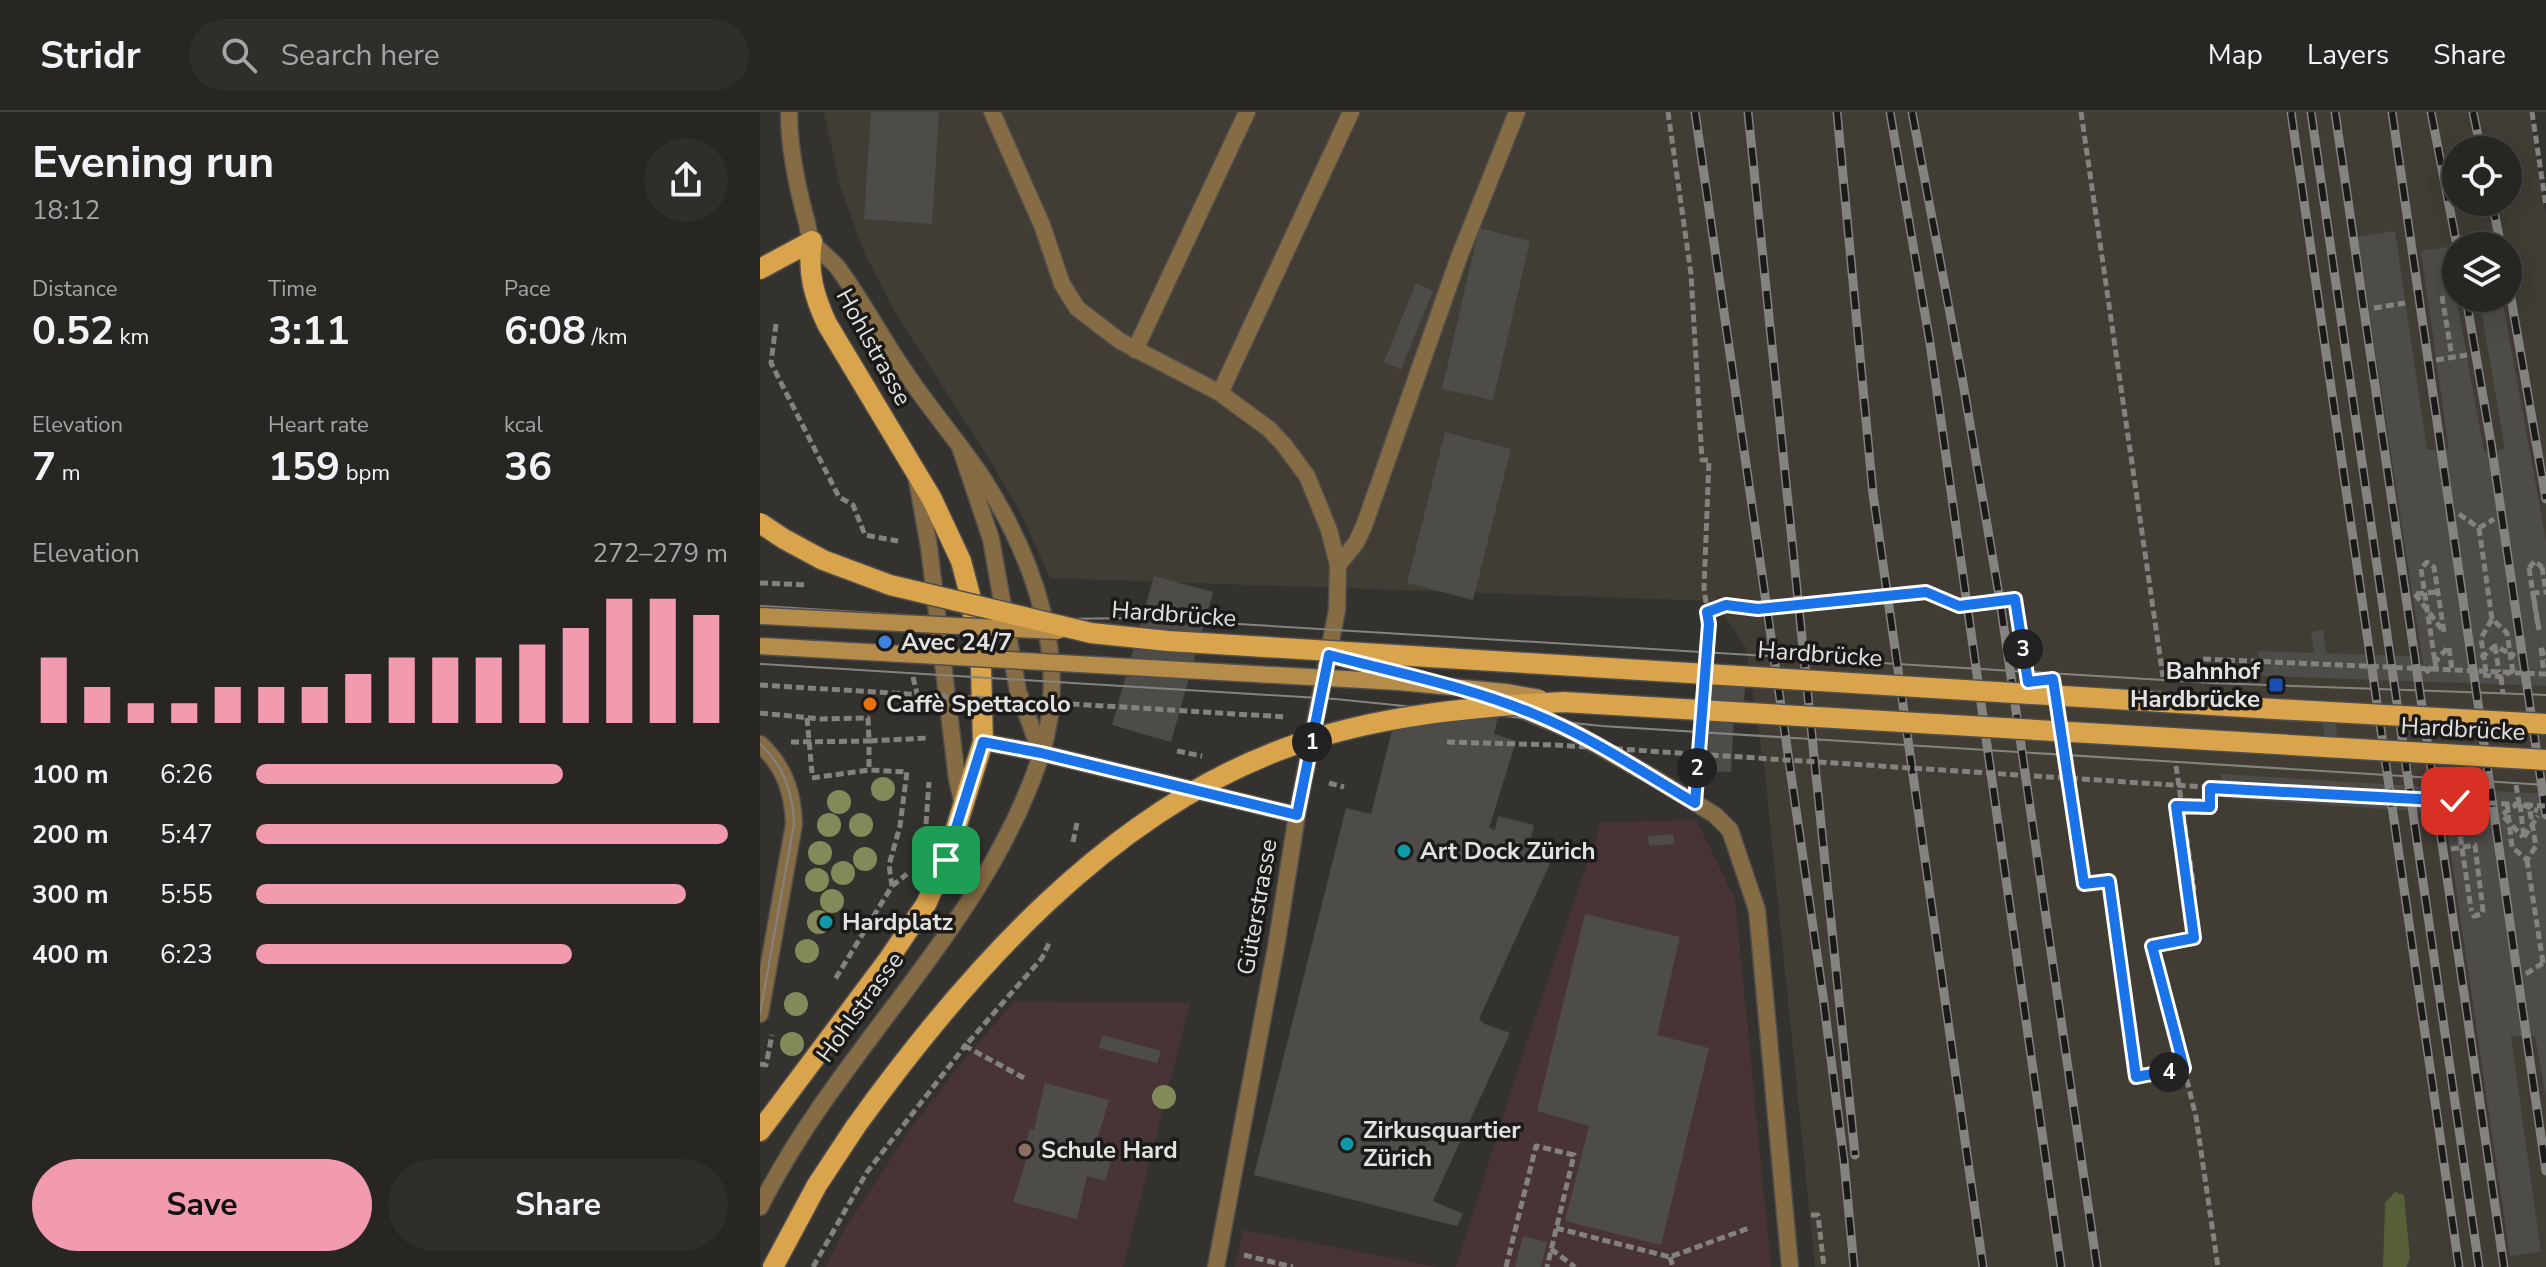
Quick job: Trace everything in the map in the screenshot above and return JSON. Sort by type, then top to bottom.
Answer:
[{"type":"main road","points":[[760,269],[812,241]]},
{"type":"main road","name":"Hohlstrasse","points":[[760,1131],[926,904],[946,860],[983,742],[981,668],[970,595],[961,561],[949,531],[827,324],[810,277],[812,241]]},
{"type":"main road","name":"Hardbrücke","points":[[760,523],[805,551],[868,578],[1091,633]]},
{"type":"main road","name":"Hardbrücke","points":[[760,616],[1091,633],[1168,641],[2546,724]]},
{"type":"main road","name":"Hardbrücke","points":[[760,646],[1398,682],[1506,692],[1563,702],[2546,760]]},
{"type":"main road","name":"Hardbrücke","points":[[773,1267],[817,1185],[920,1039],[998,951],[1083,872],[1158,815],[1218,778],[1294,745],[1404,716],[1563,702]]},
{"type":"street","name":"Hohlstrasse","points":[[760,1207],[826,1098],[975,892],[1011,827],[1041,753],[1051,691],[1048,642],[1038,593],[1005,516],[960,447],[888,348],[840,271],[812,241],[792,162],[789,112]]},
{"type":"street","points":[[992,112],[1042,225],[1071,301],[1094,323],[1135,350],[1220,393],[1269,429],[1307,476],[1323,511],[1338,565],[1339,592],[1297,815]]},
{"type":"street","points":[[1135,350],[1247,112]]},
{"type":"street","points":[[1220,393],[1351,112]]},
{"type":"street","points":[[1338,565],[1356,543],[1364,526],[1459,257],[1517,112]]},
{"type":"street","name":"Hohlstrasse","points":[[960,447],[991,539],[1018,691],[1041,753]]},
{"type":"street","name":"Hohlstrasse","points":[[915,471],[929,547],[963,807]]},
{"type":"street","points":[[1329,655],[1478,695],[1572,731],[1715,815],[1730,830],[1757,910],[1790,1267]]},
{"type":"street","name":"Güterstrasse","points":[[983,742],[1041,753],[1297,815],[1276,947],[1216,1267]]},
{"type":"street","points":[[760,744],[770,753],[786,778],[794,824],[760,1014]]},
{"type":"path","points":[[1668,112],[1692,290],[1702,460],[1709,460],[1704,588],[1707,654]]},
{"type":"path","points":[[2081,112],[2165,686]]},
{"type":"path","points":[[2532,112],[2546,202]]},
{"type":"path","points":[[2374,308],[2405,303]]},
{"type":"path","points":[[2445,312],[2452,357]]},
{"type":"path","points":[[776,324],[771,363],[839,497],[853,505],[865,535],[898,541]]},
{"type":"path","points":[[2436,360],[2467,355]]},
{"type":"path","points":[[2459,514],[2479,528],[2492,619],[2481,638],[2485,674]]},
{"type":"path","points":[[2479,528],[2494,519]]},
{"type":"path","points":[[2541,629],[2529,568],[2535,561],[2542,567],[2546,592],[2533,593],[2541,629]]},
{"type":"path","points":[[2436,669],[2421,569],[2427,562],[2434,567],[2444,632],[2415,594],[2437,592],[2443,627]]},
{"type":"path","points":[[760,583],[821,586]]},
{"type":"path","points":[[1707,612],[1726,605],[1758,609],[1926,592],[1959,606],[2015,599],[2028,682]]},
{"type":"path","points":[[2492,619],[2507,633],[2514,671]]},
{"type":"path","points":[[2495,646],[2499,672]]},
{"type":"path","points":[[2495,646],[2515,656]]},
{"type":"path","points":[[2481,658],[2495,646]]},
{"type":"path","points":[[2426,673],[2448,647],[2452,670]]},
{"type":"path","points":[[2485,674],[2514,671],[2545,674],[2541,648],[2546,660]]},
{"type":"path","points":[[2203,659],[2436,669],[2501,677],[2514,671]]},
{"type":"path","points":[[760,685],[1286,717],[1290,732]]},
{"type":"path","points":[[914,689],[924,713]]},
{"type":"path","points":[[760,713],[807,718],[868,718],[869,770]]},
{"type":"path","points":[[784,742],[933,738],[928,725]]},
{"type":"path","points":[[1695,803],[1701,728]]},
{"type":"path","points":[[1445,742],[1556,745],[2210,788],[2546,806]]},
{"type":"path","points":[[2063,742],[2084,884],[2109,881],[2136,1077],[2184,1068]]},
{"type":"path","points":[[2176,764],[2194,888],[2187,886]]},
{"type":"path","points":[[926,829],[930,768]]},
{"type":"path","points":[[812,778],[869,770],[907,772],[900,826],[889,865],[892,886]]},
{"type":"path","points":[[2210,788],[2210,807],[2176,806],[2194,938],[2152,946],[2196,1117],[2218,1267]]},
{"type":"path","points":[[2451,849],[2475,845],[2483,908],[2478,916],[2474,916],[2471,909],[2455,801]]},
{"type":"path","points":[[2448,821],[2476,831],[2470,802]]},
{"type":"path","points":[[2507,803],[2512,847],[2527,860],[2544,964],[2526,974]]},
{"type":"path","points":[[2519,803],[2538,813],[2524,838],[2504,815],[2519,803]]},
{"type":"path","points":[[2520,804],[2524,838]]},
{"type":"path","points":[[2527,860],[2536,846],[2529,805]]},
{"type":"path","points":[[827,992],[892,886],[905,877],[910,865]]},
{"type":"path","points":[[1043,944],[1054,934]]},
{"type":"path","points":[[953,1036],[965,1046],[1024,1078]]},
{"type":"path","points":[[813,1267],[867,1172],[965,1046]]},
{"type":"path","points":[[1506,1267],[1536,1146],[1574,1155],[1547,1267]]},
{"type":"path","points":[[1810,1215],[1818,1215],[1824,1267]]},
{"type":"path","points":[[1556,1228],[1670,1257],[1749,1228]]},
{"type":"path","points":[[1220,1249],[1293,1267]]},
{"type":"path","points":[[1551,1249],[1575,1267]]},
{"type":"path","points":[[1670,1257],[1673,1267]]},
{"type":"shaded area","points":[[824,112],[2530,112],[2546,216],[2546,1267],[1815,1267],[1765,774],[1746,648],[1715,601],[1050,578],[1023,518],[990,460],[896,314],[864,252],[839,183]]},
{"type":"shaded area","points":[[1696,820],[1735,899],[1771,1267],[1456,1267],[1528,1038],[1601,823]]},
{"type":"shaded area","name":"Schule Hard","points":[[1014,1002],[1190,1003],[1123,1267],[826,1267],[846,1227],[915,1123]]},
{"type":"shaded area","points":[[1243,1230],[1438,1267],[1235,1267]]},
{"type":"green space","points":[[2395,1192],[2404,1195],[2410,1258],[2406,1267],[2383,1267],[2385,1203]]},
{"type":"building","points":[[871,112],[939,112],[932,224],[864,219]]},
{"type":"building","points":[[1479,228],[1530,241],[1493,400],[1442,389]]},
{"type":"building","points":[[2395,231],[2427,450],[2449,450],[2421,251],[2442,248],[2442,312],[2459,312],[2484,451],[2505,450],[2481,312],[2505,312],[2546,541],[2546,686],[2262,676],[2258,651],[2314,653],[2311,632],[2323,630],[2326,653],[2410,656],[2412,665],[2423,664],[2358,237]]},
{"type":"building","points":[[1416,283],[1433,291],[1401,369],[1384,362]]},
{"type":"building","points":[[1445,432],[1511,449],[1473,600],[1407,583]]},
{"type":"building","points":[[1154,576],[1213,592],[1171,742],[1112,725]]},
{"type":"building","points":[[1712,673],[1746,675],[1743,715],[1734,715],[1731,772],[1706,771]]},
{"type":"building","points":[[1398,706],[1499,711],[1494,734],[1516,741],[1489,828],[1495,830],[1498,816],[1534,825],[1531,838],[1523,836],[1556,850],[1479,1019],[1510,1033],[1433,1201],[1463,1214],[1457,1226],[1254,1175],[1346,808],[1371,814]]},
{"type":"building","points":[[2335,720],[2338,742],[2326,744],[2322,722]]},
{"type":"building","points":[[2221,774],[2546,794],[2546,1098],[2535,1036],[2511,1036],[2541,1252],[2510,1256],[2445,813],[2223,798]]},
{"type":"building","points":[[1673,834],[1674,844],[1649,846],[1648,836]]},
{"type":"building","points":[[1585,914],[1680,937],[1657,1035],[1709,1048],[1661,1245],[1565,1221],[1589,1126],[1537,1111]]},
{"type":"building","points":[[1102,1035],[1161,1051],[1157,1063],[1099,1048]]},
{"type":"building","points":[[1045,1083],[1109,1100],[1096,1143],[1115,1148],[1105,1181],[1087,1176],[1077,1219],[1013,1202],[1027,1157],[1022,1156],[1030,1129],[1034,1130]]},
{"type":"building","points":[[1523,1236],[1547,1242],[1541,1267],[1515,1267]]},
{"type":"tram line","points":[[760,606],[985,620],[1138,618],[2212,683],[2546,695]]},
{"type":"tram line","points":[[760,664],[1335,699],[1602,726],[2546,785]]},
{"type":"tram line","points":[[760,744],[786,780],[794,824],[760,1014]]},
{"type":"railway","points":[[1695,112],[1823,996],[1854,1267]]},
{"type":"railway","points":[[1748,112],[1855,1155]]},
{"type":"railway","points":[[1837,112],[1873,494],[1983,1267]]},
{"type":"railway","points":[[1890,112],[1930,343],[2061,1267]]},
{"type":"railway","points":[[1912,112],[2000,601],[2097,1267]]},
{"type":"railway","points":[[2291,112],[2459,1267]]},
{"type":"railway","points":[[2311,112],[2479,1267]]},
{"type":"railway","points":[[2335,112],[2504,1267]]},
{"type":"railway","points":[[2392,112],[2546,1171]]},
{"type":"railway","points":[[2431,112],[2454,232]]},
{"type":"railway","points":[[2473,112],[2478,136]]},
{"type":"railway","points":[[2495,216],[2498,232]]},
{"type":"railway","points":[[2468,312],[2546,815]]},
{"type":"railway","points":[[2513,312],[2546,499]]},
{"type":"place","name":"Avec 24/7","points":[[885,642]]},
{"type":"place","name":"Bahnhof Hardbrücke","points":[[2276,685]]},
{"type":"place","name":"Caffè Spettacolo","points":[[870,704]]},
{"type":"place","name":"Art Dock Zürich","points":[[1404,851]]},
{"type":"place","name":"Hardplatz","points":[[826,922]]},
{"type":"place","name":"Zirkusquartier Zürich","points":[[1347,1144]]},
{"type":"place","name":"Schule Hard","points":[[1025,1150]]},
{"type":"route","points":[[946,860],[983,742],[1041,753],[1297,815],[1329,655],[1464,691],[1533,714],[1572,731],[1695,803],[1709,624],[1707,612],[1726,605],[1758,609],[1926,592],[1959,606],[2015,599],[2028,682],[2053,679],[2084,884],[2109,881],[2136,1077],[2184,1068],[2152,946],[2194,938],[2176,806],[2210,807],[2210,788],[2455,801]]}]
